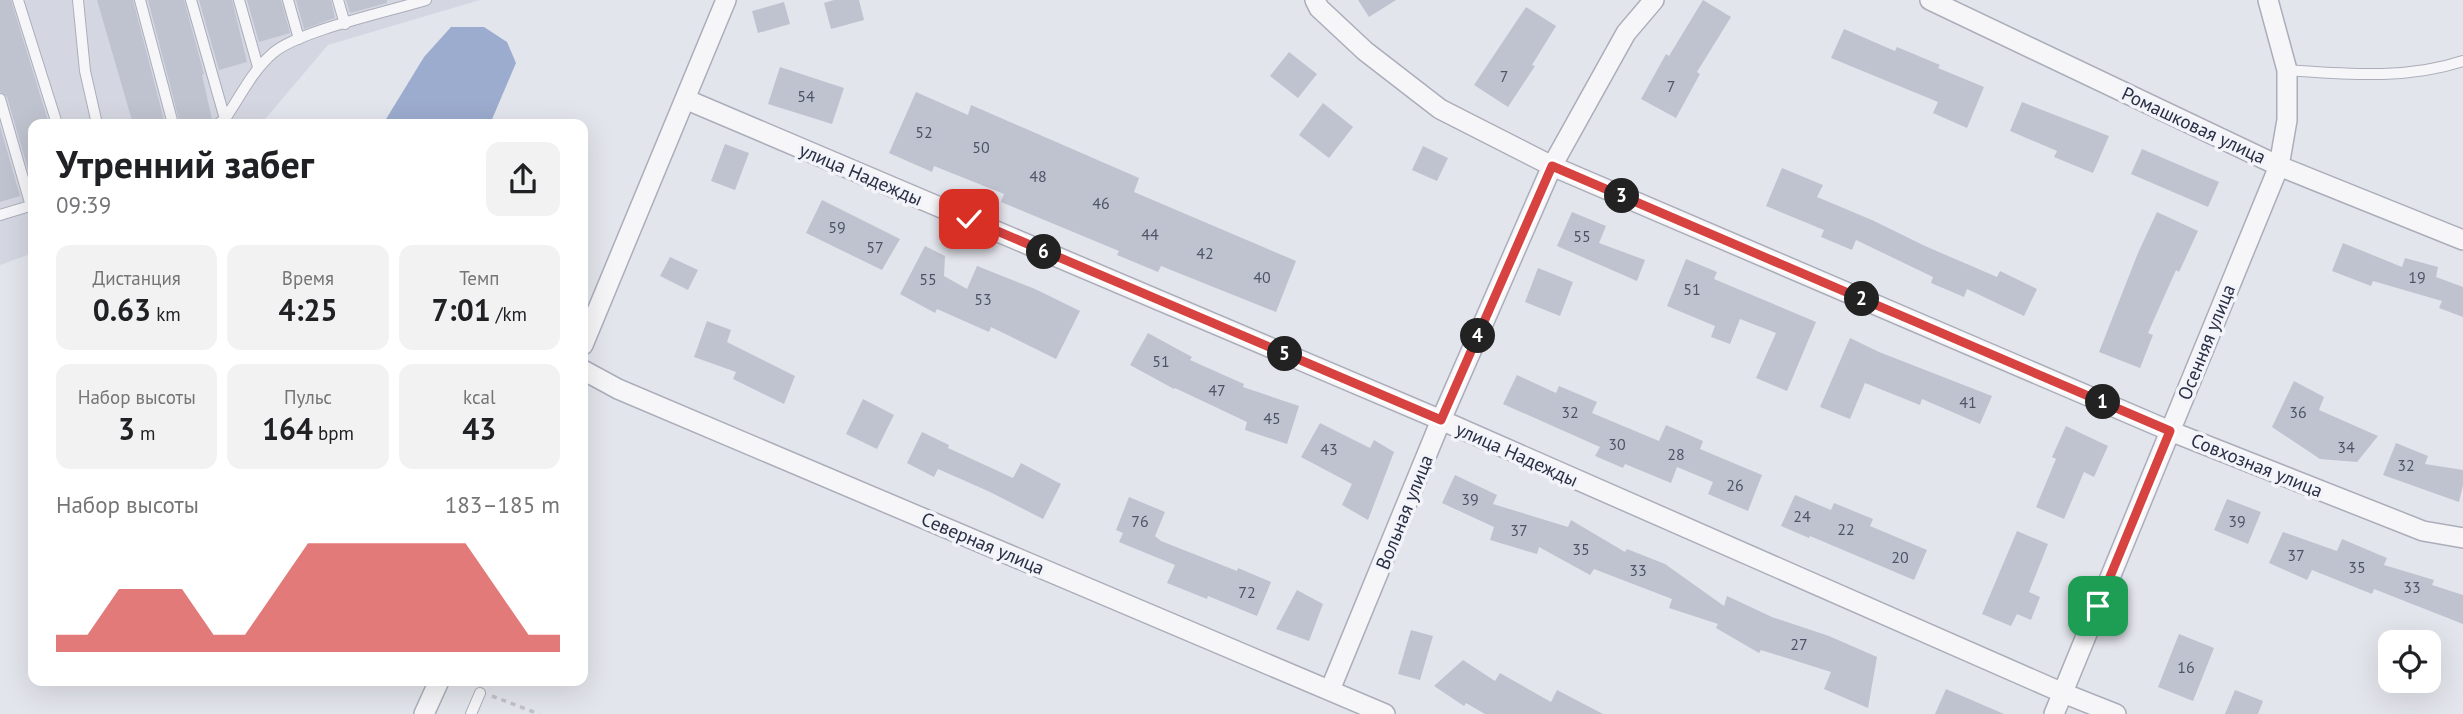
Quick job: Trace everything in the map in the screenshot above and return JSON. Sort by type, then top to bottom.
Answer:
[{"type":"street","points":[[588,333],[726,0]]},
{"type":"street","name":"Совхозная улица","points":[[1315,0],[1319,8],[1365,51],[1440,109],[1552,166],[2170,431],[2423,531],[2463,538]]},
{"type":"street","name":"Вольная улица","points":[[1330,690],[1441,420],[1552,166],[1626,33],[1654,0]]},
{"type":"street","name":"Ромашковая улица","points":[[1930,0],[2279,166],[2463,240]]},
{"type":"street","name":"Осенняя улица","points":[[2054,714],[2279,166],[2287,120],[2287,70],[2268,0]]},
{"type":"street","name":"улица Надежды","points":[[685,99],[1441,420],[2116,714]]},
{"type":"street","name":"Северная улица","points":[[588,373],[618,389],[1384,714]]},
{"type":"street","points":[[424,714],[437,686]]},
{"type":"lane","points":[[18,0],[55,119]]},
{"type":"lane","points":[[78,0],[85,71],[96,119]]},
{"type":"lane","points":[[140,0],[172,119]]},
{"type":"lane","points":[[191,0],[221,119]]},
{"type":"lane","points":[[239,0],[258,68]]},
{"type":"lane","points":[[288,0],[299,39]]},
{"type":"lane","points":[[338,0],[345,24]]},
{"type":"lane","points":[[385,0],[388,12]]},
{"type":"lane","points":[[224,119],[258,68],[275,51],[299,39],[426,0]]},
{"type":"lane","points":[[2287,70],[2378,76],[2443,67],[2463,61]]},
{"type":"lane","points":[[0,99],[28,192]]},
{"type":"lane","points":[[0,215],[28,206]]},
{"type":"lane","points":[[471,714],[484,694]]},
{"type":"path","points":[[484,694],[539,714]]},
{"type":"shaded area","points":[[0,0],[480,0],[328,45],[265,119],[28,119],[28,255],[0,265]]},
{"type":"water","points":[[451,27],[484,27],[507,42],[516,63],[492,119],[386,119],[424,57]]},
{"type":"building","points":[[0,0],[11,0],[47,119],[28,119],[28,170],[7,97],[0,92]]},
{"type":"building","points":[[97,0],[133,0],[164,119],[132,119]]},
{"type":"building","points":[[148,0],[184,0],[204,74],[202,75],[212,119],[179,119]]},
{"type":"building","points":[[199,0],[232,0],[247,62],[219,70]]},
{"type":"building","points":[[247,0],[281,0],[290,33],[259,42]]},
{"type":"building","points":[[296,0],[331,0],[335,18],[304,29]]},
{"type":"building","points":[[346,0],[387,0],[387,3],[350,13]]},
{"type":"building","points":[[834,0],[859,0],[864,20],[831,29],[824,3]]},
{"type":"building","points":[[1358,0],[1396,0],[1369,17]]},
{"type":"building","points":[[1703,0],[1731,17],[1697,72],[1700,74],[1676,118],[1641,99],[1666,54],[1669,56]]},
{"type":"building","points":[[784,2],[790,24],[758,33],[752,11]]},
{"type":"building","points":[[1526,7],[1556,26],[1532,65],[1535,66],[1508,107],[1474,85]]},
{"type":"building","points":[[1844,29],[1895,51],[1897,47],[1984,87],[1967,128],[1933,113],[1938,102],[1831,58]]},
{"type":"building","points":[[1289,52],[1317,74],[1298,98],[1270,76]]},
{"type":"building","points":[[780,67],[844,88],[832,124],[768,104]]},
{"type":"building","points":[[916,92],[968,115],[971,105],[1139,178],[1134,192],[1296,261],[1276,312],[1161,266],[1158,272],[1117,255],[1119,251],[1001,202],[1004,194],[934,166],[932,172],[889,153]]},
{"type":"building","points":[[2022,102],[2109,136],[2093,173],[2054,157],[2057,151],[2010,131]]},
{"type":"building","points":[[1323,103],[1353,127],[1329,158],[1299,135]]},
{"type":"building","points":[[0,126],[20,196],[0,202]]},
{"type":"building","points":[[725,144],[749,153],[735,190],[711,181]]},
{"type":"building","points":[[1423,146],[1448,158],[1437,181],[1412,170]]},
{"type":"building","points":[[2142,149],[2219,182],[2208,207],[2131,174]]},
{"type":"building","points":[[1782,168],[1823,185],[1817,197],[1997,277],[2000,271],[2037,289],[2024,316],[1967,289],[1964,297],[1931,283],[1933,277],[1856,240],[1852,250],[1821,237],[1824,230],[1766,206]]},
{"type":"building","points":[[822,200],[900,239],[882,270],[806,233]]},
{"type":"building","points":[[1572,212],[1606,226],[1599,243],[1645,260],[1637,281],[1557,246]]},
{"type":"building","points":[[2157,212],[2198,231],[2179,272],[2176,270],[2148,333],[2153,335],[2140,368],[2099,352]]},
{"type":"building","points":[[2343,243],[2402,267],[2405,258],[2438,267],[2436,277],[2463,287],[2463,317],[2439,308],[2442,301],[2373,281],[2371,286],[2332,271]]},
{"type":"building","points":[[925,246],[945,256],[944,276],[967,289],[977,266],[1035,289],[1080,311],[1056,359],[991,327],[989,332],[937,309],[935,313],[900,294]]},
{"type":"building","points":[[670,257],[698,270],[688,290],[660,276]]},
{"type":"building","points":[[1686,259],[1717,272],[1714,279],[1816,322],[1787,391],[1756,378],[1776,333],[1740,319],[1730,344],[1711,337],[1715,326],[1667,306]]},
{"type":"building","points":[[1538,268],[1573,282],[1560,316],[1525,302]]},
{"type":"building","points":[[707,321],[731,330],[727,342],[795,376],[784,404],[733,379],[736,372],[694,357]]},
{"type":"building","points":[[1148,333],[1192,357],[1190,360],[1244,384],[1243,387],[1299,406],[1287,444],[1245,430],[1247,422],[1174,389],[1130,365]]},
{"type":"building","points":[[1850,338],[1992,396],[1980,424],[1922,399],[1920,405],[1865,383],[1850,419],[1820,407]]},
{"type":"building","points":[[1517,375],[1556,393],[1559,386],[1597,402],[1592,413],[1659,441],[1666,425],[1703,441],[1700,449],[1762,475],[1748,511],[1708,494],[1713,482],[1677,467],[1671,483],[1625,464],[1623,468],[1595,456],[1600,447],[1503,404]]},
{"type":"building","points":[[2294,381],[2324,397],[2319,410],[2378,436],[2357,462],[2320,459],[2272,427]]},
{"type":"building","points":[[863,399],[894,415],[877,449],[846,434]]},
{"type":"building","points":[[1320,423],[1370,448],[1374,440],[1394,452],[1368,520],[1342,505],[1352,484],[1301,457]]},
{"type":"building","points":[[2066,426],[2108,446],[2094,477],[2084,472],[2064,519],[2036,507],[2056,459],[2052,457]]},
{"type":"building","points":[[922,432],[949,445],[948,448],[1013,478],[1021,463],[1061,484],[1043,519],[938,469],[934,477],[907,463]]},
{"type":"building","points":[[2396,443],[2428,456],[2425,464],[2463,470],[2459,502],[2383,475]]},
{"type":"building","points":[[1455,475],[1497,495],[1493,504],[1568,527],[1571,520],[1625,552],[1627,549],[1665,564],[1724,606],[1727,596],[1772,617],[1829,636],[1877,657],[1868,708],[1824,689],[1831,672],[1761,650],[1759,653],[1716,628],[1718,624],[1669,608],[1672,599],[1594,569],[1590,575],[1539,547],[1537,554],[1490,540],[1494,527],[1442,503]]},
{"type":"building","points":[[1795,495],[1831,510],[1834,503],[1873,519],[1870,526],[1927,550],[1914,580],[1781,526]]},
{"type":"building","points":[[1129,497],[1165,512],[1155,536],[1161,541],[1271,582],[1257,616],[1167,583],[1175,565],[1119,542],[1123,533],[1116,530]]},
{"type":"building","points":[[2227,499],[2261,512],[2248,544],[2214,530]]},
{"type":"building","points":[[2017,531],[2048,544],[2029,592],[2040,597],[2031,620],[2017,614],[2011,626],[1982,614]]},
{"type":"building","points":[[2283,532],[2337,551],[2342,539],[2387,558],[2384,565],[2434,580],[2432,585],[2463,595],[2463,624],[2374,589],[2372,594],[2312,570],[2307,580],[2269,563]]},
{"type":"building","points":[[1297,590],[1323,604],[1309,641],[1276,629]]},
{"type":"building","points":[[1411,630],[1433,636],[1420,680],[1398,674]]},
{"type":"building","points":[[2179,634],[2214,648],[2193,701],[2158,687]]},
{"type":"building","points":[[1463,660],[1495,681],[1500,673],[1551,702],[1557,690],[1603,714],[1485,714],[1466,703],[1464,706],[1434,686]]},
{"type":"building","points":[[1946,689],[2004,714],[1935,714]]},
{"type":"building","points":[[2235,690],[2263,701],[2258,714],[2225,714]]},
{"type":"route","points":[[969,219],[1441,420],[1552,166],[2170,431],[2098,606]]}]
